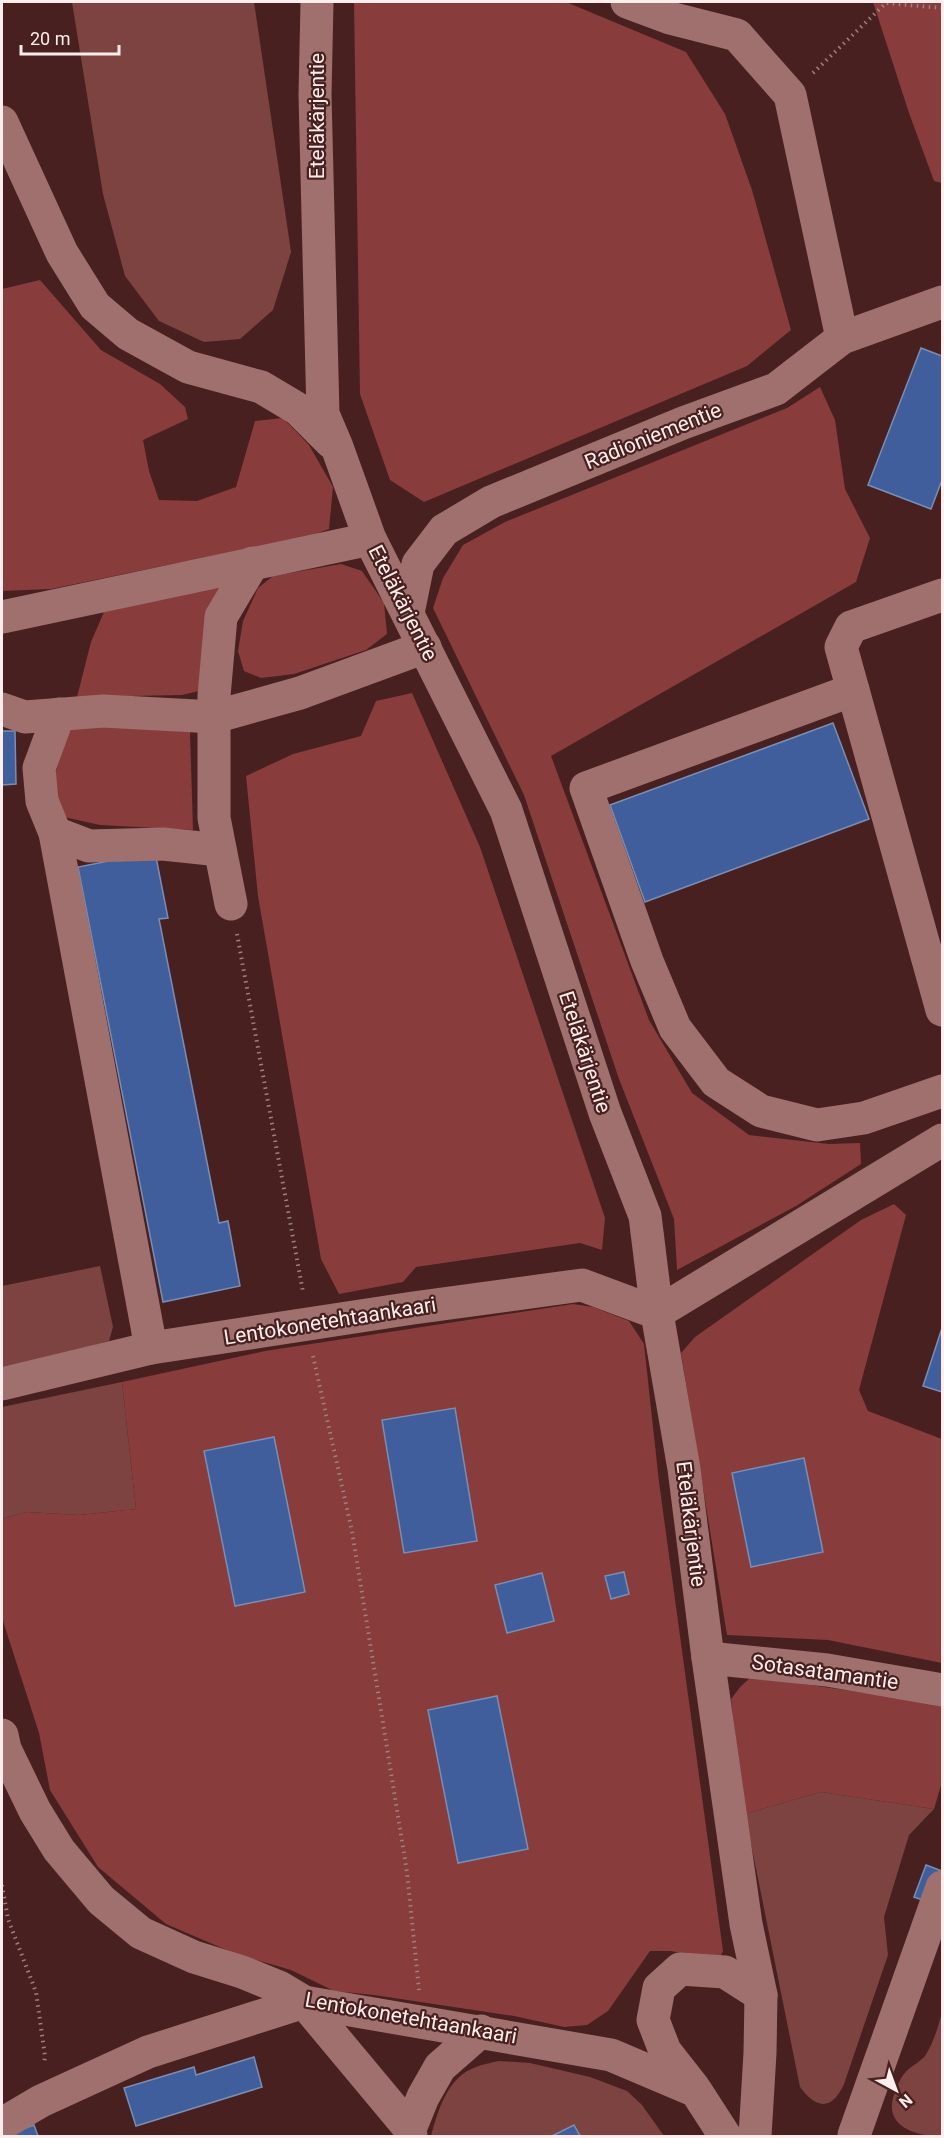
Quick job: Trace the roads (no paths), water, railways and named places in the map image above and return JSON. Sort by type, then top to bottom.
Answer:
[{"type":"street","name":"Eteläkärjentie","points":[[317,2],[315,95],[323,414],[370,539],[506,810],[604,1113],[645,1216],[657,1313],[684,1469],[746,1924],[761,1995],[755,2136]]},
{"type":"street","points":[[627,2],[670,18],[737,35],[790,95],[843,338]]},
{"type":"street","points":[[2,122],[62,254],[95,306],[128,334],[188,367],[261,387],[298,409],[337,447]]},
{"type":"street","name":"Radioniementie","points":[[408,613],[418,564],[444,530],[491,502],[683,423],[776,389],[843,338],[942,302]]},
{"type":"street","points":[[2,617],[370,539]]},
{"type":"street","points":[[231,904],[214,818],[214,696],[221,617],[252,563]]},
{"type":"street","points":[[942,596],[851,627],[841,647],[942,1010]]},
{"type":"street","points":[[2,709],[25,717],[103,711],[214,717],[300,693],[425,647]]},
{"type":"street","points":[[853,690],[586,788],[647,961],[675,1028],[716,1082],[761,1111],[817,1125],[864,1118],[942,1090]]},
{"type":"street","points":[[60,714],[39,768],[42,801],[55,832],[151,1348]]},
{"type":"street","points":[[55,832],[89,846],[164,844],[220,850]]},
{"type":"street","points":[[657,1313],[942,1140]]},
{"type":"street","name":"Lentokonetehtaankaari","points":[[2,1384],[151,1348],[582,1285],[657,1313]]},
{"type":"street","name":"Sotasatamantie","points":[[708,1658],[827,1670],[942,1690]]},
{"type":"street","name":"Lentokonetehtaankaari","points":[[3,1744],[35,1811],[59,1850],[101,1900],[141,1933],[194,1957],[279,1987],[304,2002],[611,2055],[696,2091]]},
{"type":"street","points":[[854,2136],[942,1887]]},
{"type":"street","points":[[886,2042],[919,2007],[942,1943]]},
{"type":"street","points":[[725,2136],[696,2091],[665,2050],[653,2020],[658,1988],[680,1970],[725,1972],[761,1995]]},
{"type":"street","points":[[2,2124],[40,2102],[148,2052],[304,2002],[411,2133]]},
{"type":"street","points":[[411,2133],[423,2097],[440,2067],[481,2031]]}]
